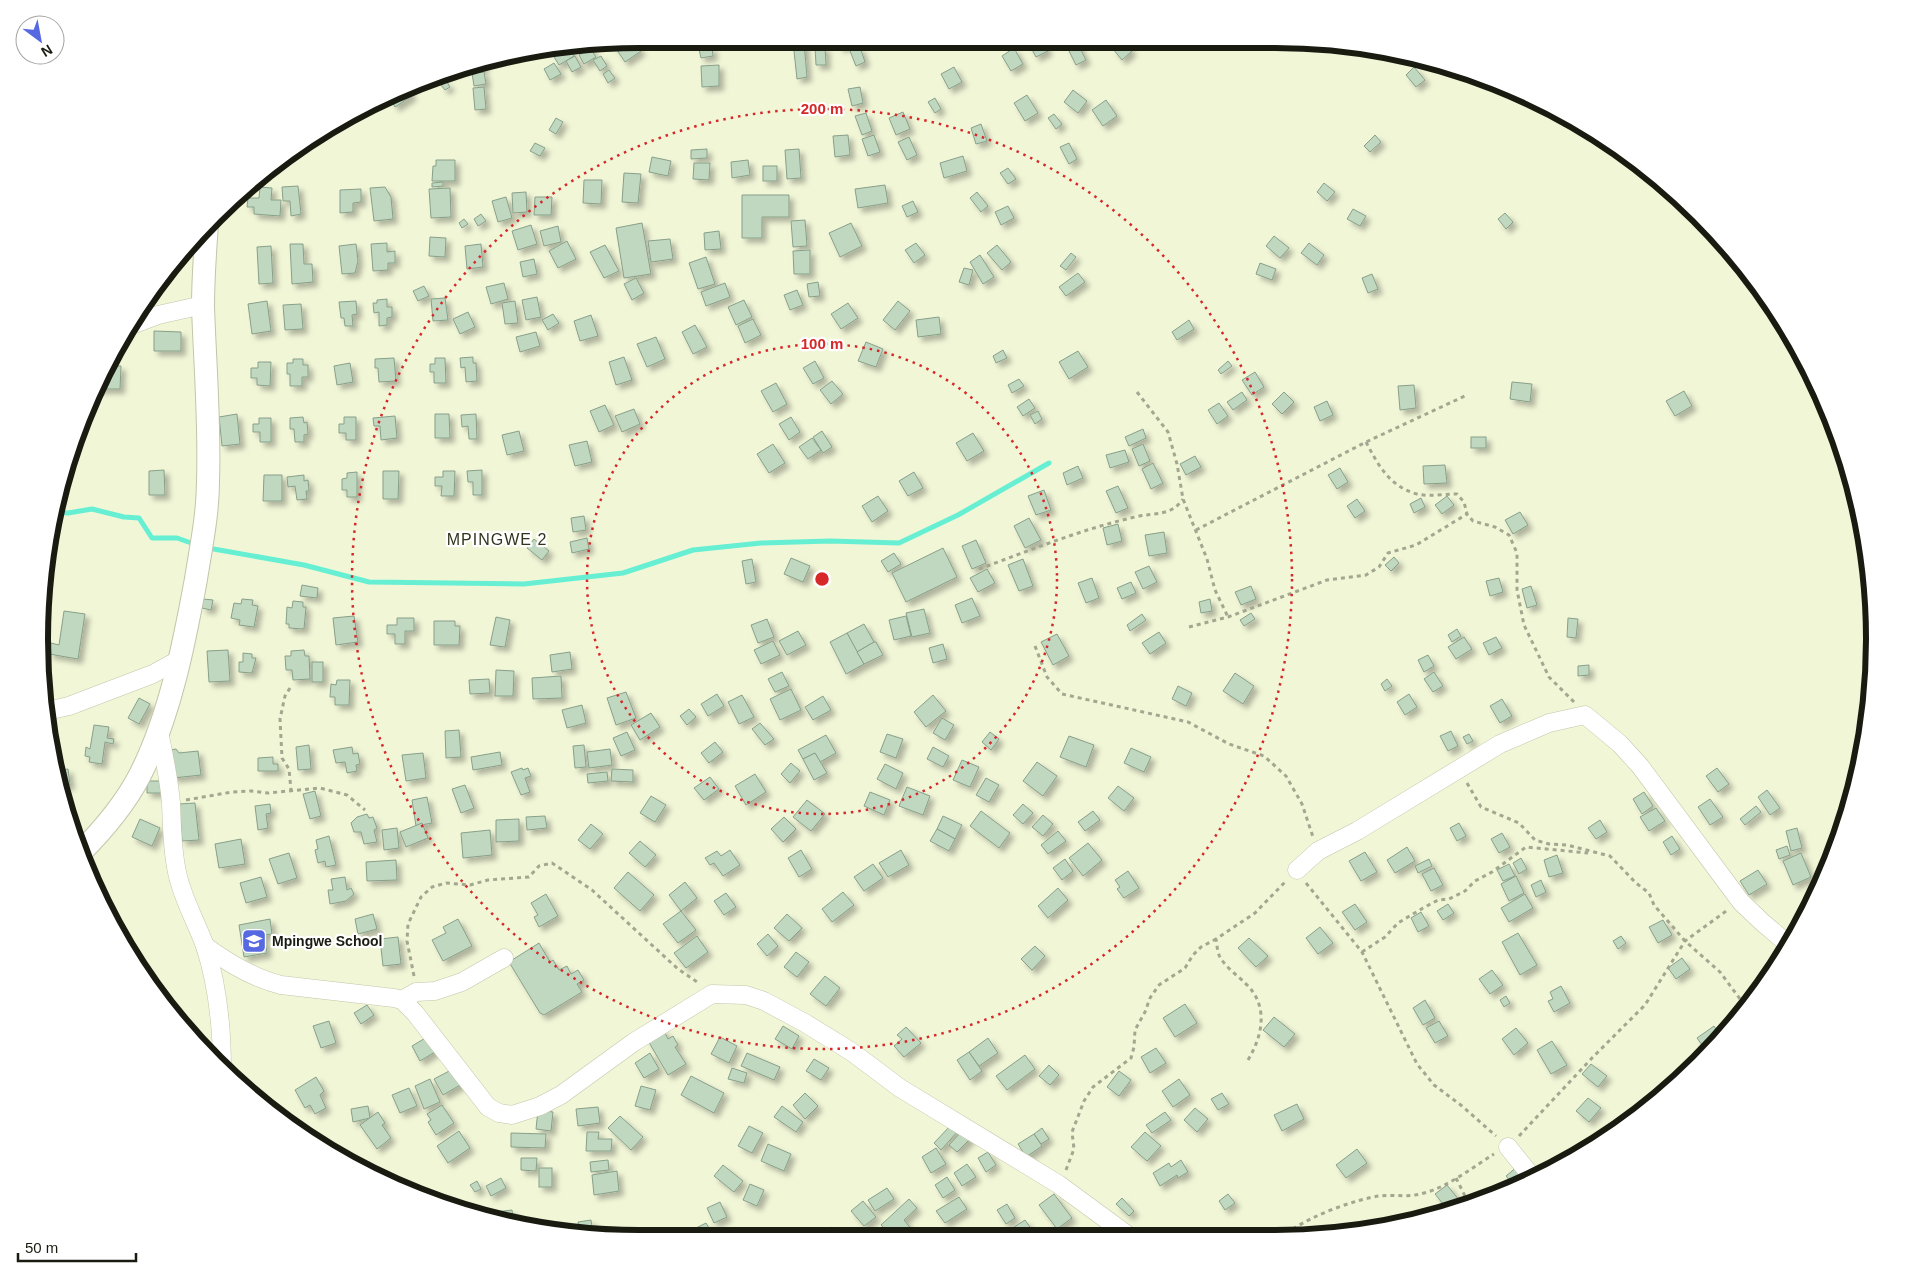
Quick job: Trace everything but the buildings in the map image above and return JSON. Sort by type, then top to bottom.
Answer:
[{"type":"street","points":[[86,847],[115,814],[140,774],[159,732],[180,659],[201,546],[208,483],[208,410],[203,305],[206,237]]},
{"type":"street","points":[[140,322],[203,305]]},
{"type":"street","points":[[52,710],[69,706],[153,674],[180,659]]},
{"type":"street","points":[[1297,870],[1318,851],[1357,830],[1500,744],[1550,723],[1585,715],[1620,744],[1640,766],[1741,902],[1784,940]]},
{"type":"street","points":[[159,732],[164,752],[171,803],[173,851],[177,874],[205,946],[216,985],[222,1037],[222,1058]]},
{"type":"street","points":[[205,946],[243,971],[267,982],[380,996],[409,996],[451,987],[504,958]]},
{"type":"street","points":[[409,996],[415,1013],[488,1107],[498,1113],[512,1115],[540,1106],[561,1095],[634,1042],[712,994],[746,995],[764,1001],[805,1023],[852,1052],[900,1088],[1058,1184],[1121,1230]]},
{"type":"street","points":[[1508,1146],[1529,1173]]},
{"type":"path","points":[[1137,392],[1168,432],[1177,464],[1183,499],[1196,530],[1215,590],[1228,617]]},
{"type":"path","points":[[1196,530],[1366,442],[1467,395]]},
{"type":"path","points":[[1366,442],[1378,466],[1395,484],[1418,494],[1457,494],[1464,502],[1468,514],[1473,521],[1494,526],[1509,535],[1517,553],[1517,590],[1524,625],[1550,677],[1585,715]]},
{"type":"path","points":[[979,569],[1110,523],[1142,515],[1164,513],[1177,508],[1183,499]]},
{"type":"path","points":[[1189,627],[1228,617],[1327,580],[1366,574],[1379,567],[1388,553],[1416,545],[1468,514]]},
{"type":"path","points":[[1035,646],[1047,678],[1062,694],[1188,722],[1229,744],[1264,756],[1286,776],[1302,804],[1318,851]]},
{"type":"path","points":[[290,688],[285,696],[280,719],[282,758],[289,769],[291,790]]},
{"type":"path","points":[[1459,769],[1481,807],[1519,823],[1535,840],[1549,844],[1567,844],[1594,853]]},
{"type":"path","points":[[171,803],[232,792],[252,791],[268,793],[320,788],[347,795],[365,810]]},
{"type":"path","points":[[1362,952],[1385,937],[1398,923],[1438,900],[1449,899],[1465,890],[1475,881],[1492,872],[1526,847],[1594,853],[1610,856],[1636,883],[1649,893],[1654,906],[1685,941],[1720,972],[1742,1002]]},
{"type":"path","points":[[409,996],[408,924],[421,897],[432,887],[446,883],[470,885],[488,880],[529,877],[539,866],[552,863],[592,890],[678,969],[712,994]]},
{"type":"path","points":[[1058,1184],[1065,1174],[1074,1149],[1072,1132],[1084,1101],[1094,1087],[1131,1058],[1135,1030],[1150,998],[1160,985],[1185,968],[1193,955],[1201,947],[1255,913],[1297,870],[1310,890],[1362,952],[1417,1064],[1434,1085],[1462,1106],[1508,1146]]},
{"type":"path","points":[[1293,1230],[1330,1211],[1380,1196],[1413,1196],[1427,1193],[1456,1178],[1508,1146],[1645,1005],[1685,941],[1741,902]]},
{"type":"path","points":[[1216,939],[1219,956],[1247,985],[1260,1006],[1262,1024],[1257,1045],[1248,1060]]},
{"type":"path","points":[[1456,1178],[1466,1199]]},
{"type":"waterway","points":[[208,548],[304,565],[369,582],[524,584],[623,573],[693,550],[761,543],[830,541],[899,543],[958,515],[1049,463]]},
{"type":"waterway","points":[[62,513],[92,509],[124,517],[139,518],[152,538],[177,538],[197,545]]},
{"type":"place","name":"Mpingwe School","points":[[254,941]]},
{"type":"district","name":"MPINGWE 2","points":[[497,539]]}]
